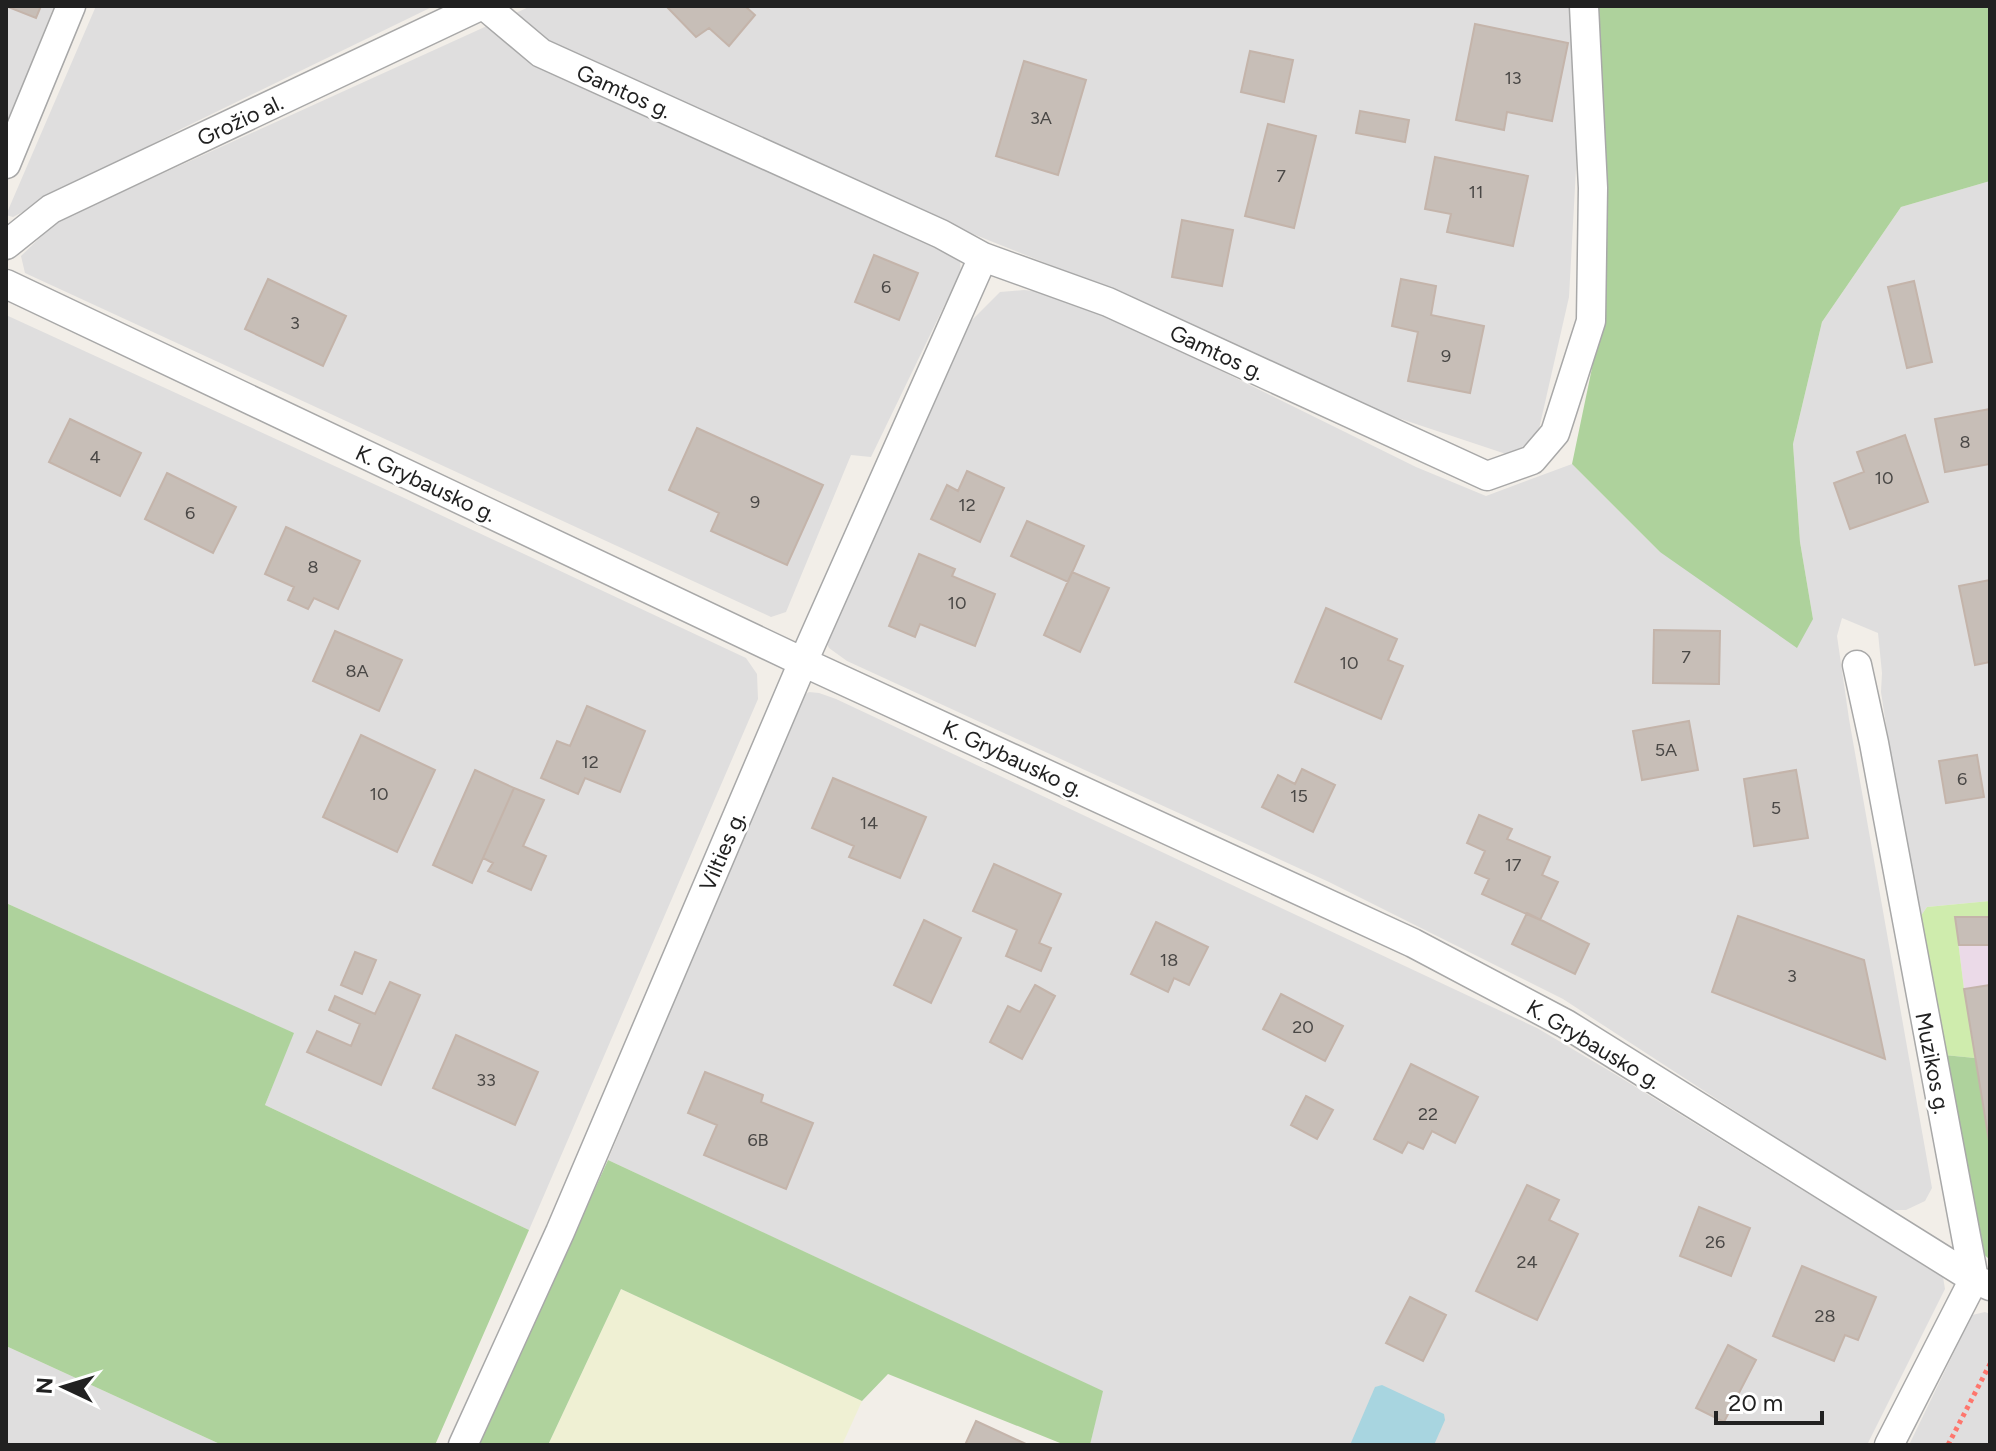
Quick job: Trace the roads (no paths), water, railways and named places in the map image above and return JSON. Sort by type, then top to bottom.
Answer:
[{"type":"street","points":[[6,164],[71,6]]},
{"type":"street","name":"Grožio al.","points":[[6,245],[51,209],[482,6]]},
{"type":"street","name":"Gamtos g.","points":[[482,6],[541,53],[941,234],[983,257],[1108,302],[1487,476],[1532,460],[1555,433],[1591,321],[1593,188],[1584,6]]},
{"type":"street","name":"Vilties g.","points":[[463,1445],[560,1232],[803,662],[983,257]]},
{"type":"street","name":"K. Grybausko g.","points":[[6,284],[803,662],[1413,943],[1566,1024],[1982,1283]]},
{"type":"street","name":"Muzikos g.","points":[[1857,665],[1982,1283]]},
{"type":"street","points":[[1889,1445],[1982,1283]]},
{"type":"water","points":[[1382,1385],[1444,1414],[1445,1420],[1434,1445],[1350,1445],[1375,1387]]}]
